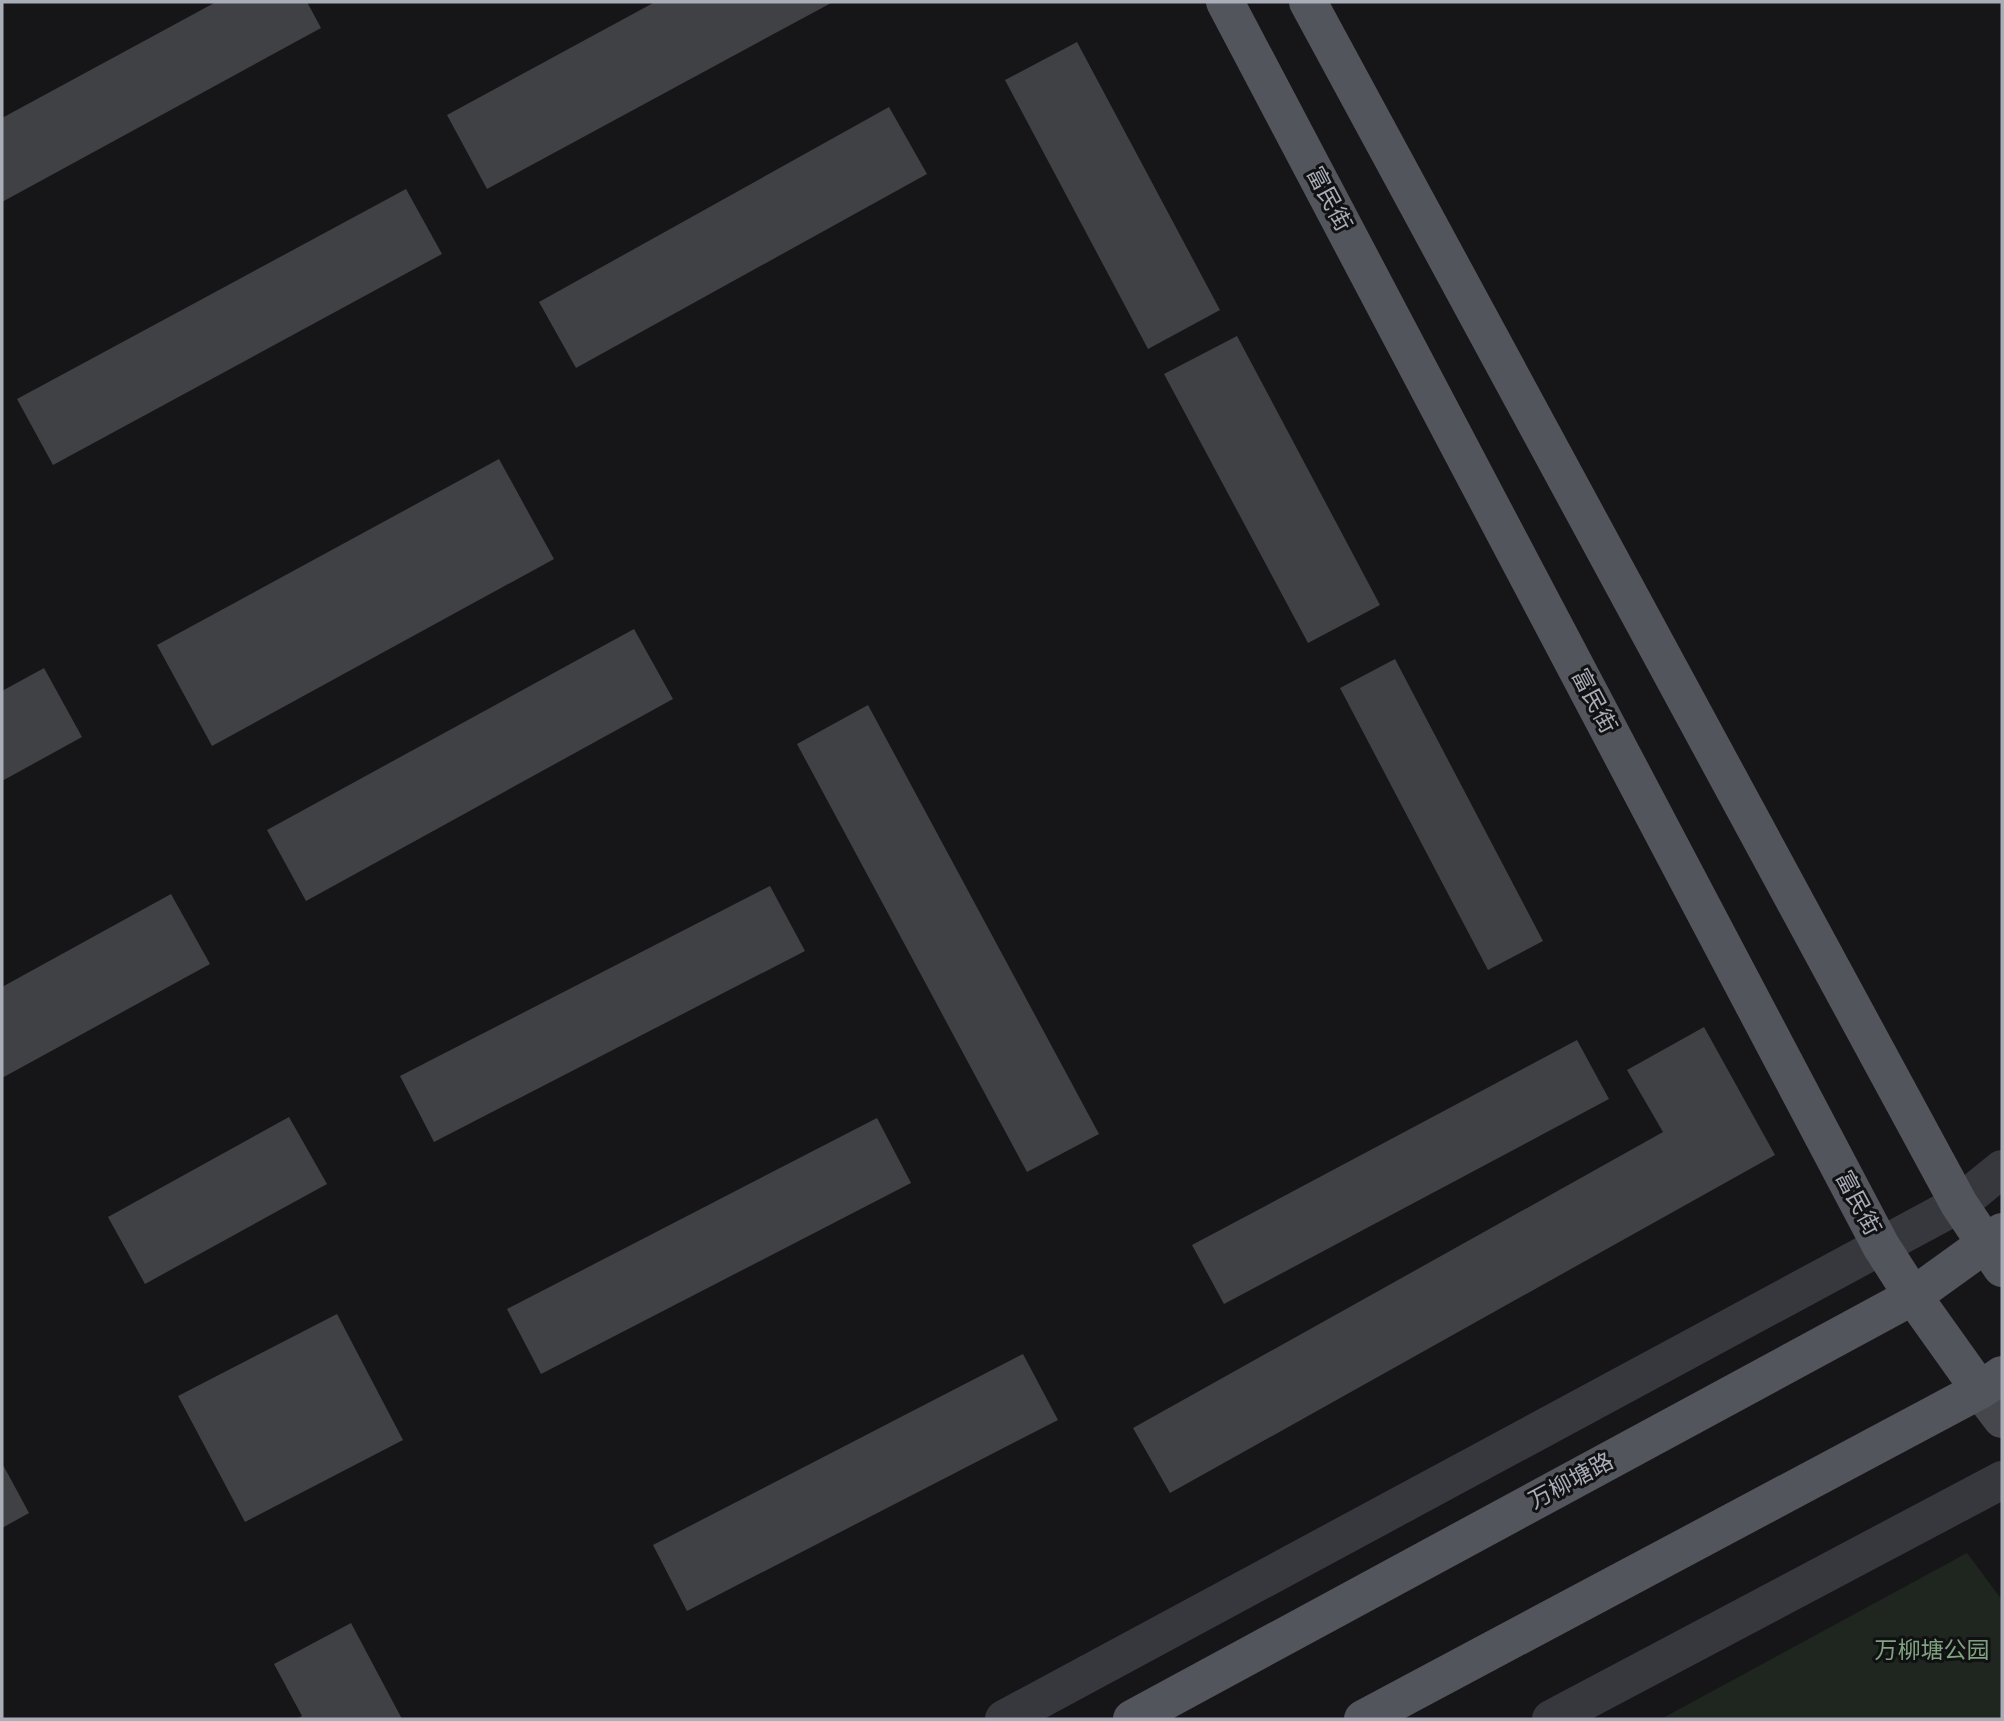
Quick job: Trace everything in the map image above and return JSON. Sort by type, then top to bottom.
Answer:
[{"type":"main road","name":"富民街","points":[[1225,2],[1881,1246],[1913,1296],[1995,1395]]},
{"type":"main road","points":[[1308,2],[1959,1204],[1996,1248]]},
{"type":"main road","name":"万柳塘路","points":[[1132,1719],[1913,1296],[1996,1248]]},
{"type":"main road","points":[[1363,1719],[1995,1395]]},
{"type":"street","points":[[1004,1719],[1959,1204],[2002,1169]]},
{"type":"street","points":[[1551,1719],[2002,1480]]},
{"type":"green space","name":"万柳塘公园","points":[[1967,1553],[2002,1600],[2002,1719],[1661,1719]]},
{"type":"building","points":[[216,2],[307,2],[321,28],[2,202],[2,118]]},
{"type":"building","points":[[655,2],[833,2],[487,189],[447,115]]},
{"type":"building","points":[[1077,42],[1220,310],[1148,349],[1005,80]]},
{"type":"building","points":[[889,107],[927,174],[576,368],[539,302]]},
{"type":"building","points":[[406,189],[442,254],[53,465],[17,399]]},
{"type":"building","points":[[1237,336],[1380,605],[1308,643],[1164,374]]},
{"type":"building","points":[[499,459],[554,559],[212,746],[157,645]]},
{"type":"building","points":[[634,629],[673,699],[306,901],[267,830]]},
{"type":"building","points":[[1395,659],[1543,941],[1488,970],[1340,688]]},
{"type":"building","points":[[44,668],[82,737],[2,781],[2,691]]},
{"type":"building","points":[[868,705],[1099,1134],[1027,1172],[797,744]]},
{"type":"building","points":[[770,886],[805,951],[434,1142],[400,1076]]},
{"type":"building","points":[[171,894],[210,964],[2,1078],[2,987]]},
{"type":"building","points":[[1704,1027],[1775,1155],[1170,1493],[1133,1428],[1663,1132],[1627,1070]]},
{"type":"building","points":[[1577,1040],[1609,1099],[1224,1304],[1192,1245]]},
{"type":"building","points":[[289,1117],[327,1184],[145,1284],[108,1217]]},
{"type":"building","points":[[877,1118],[911,1183],[541,1374],[507,1309]]},
{"type":"building","points":[[337,1314],[403,1440],[245,1522],[178,1396]]},
{"type":"building","points":[[1023,1354],[1058,1420],[687,1611],[653,1545]]},
{"type":"building","points":[[2,1463],[29,1513],[2,1528]]},
{"type":"building","points":[[351,1623],[402,1719],[296,1719],[302,1716],[274,1664]]}]
